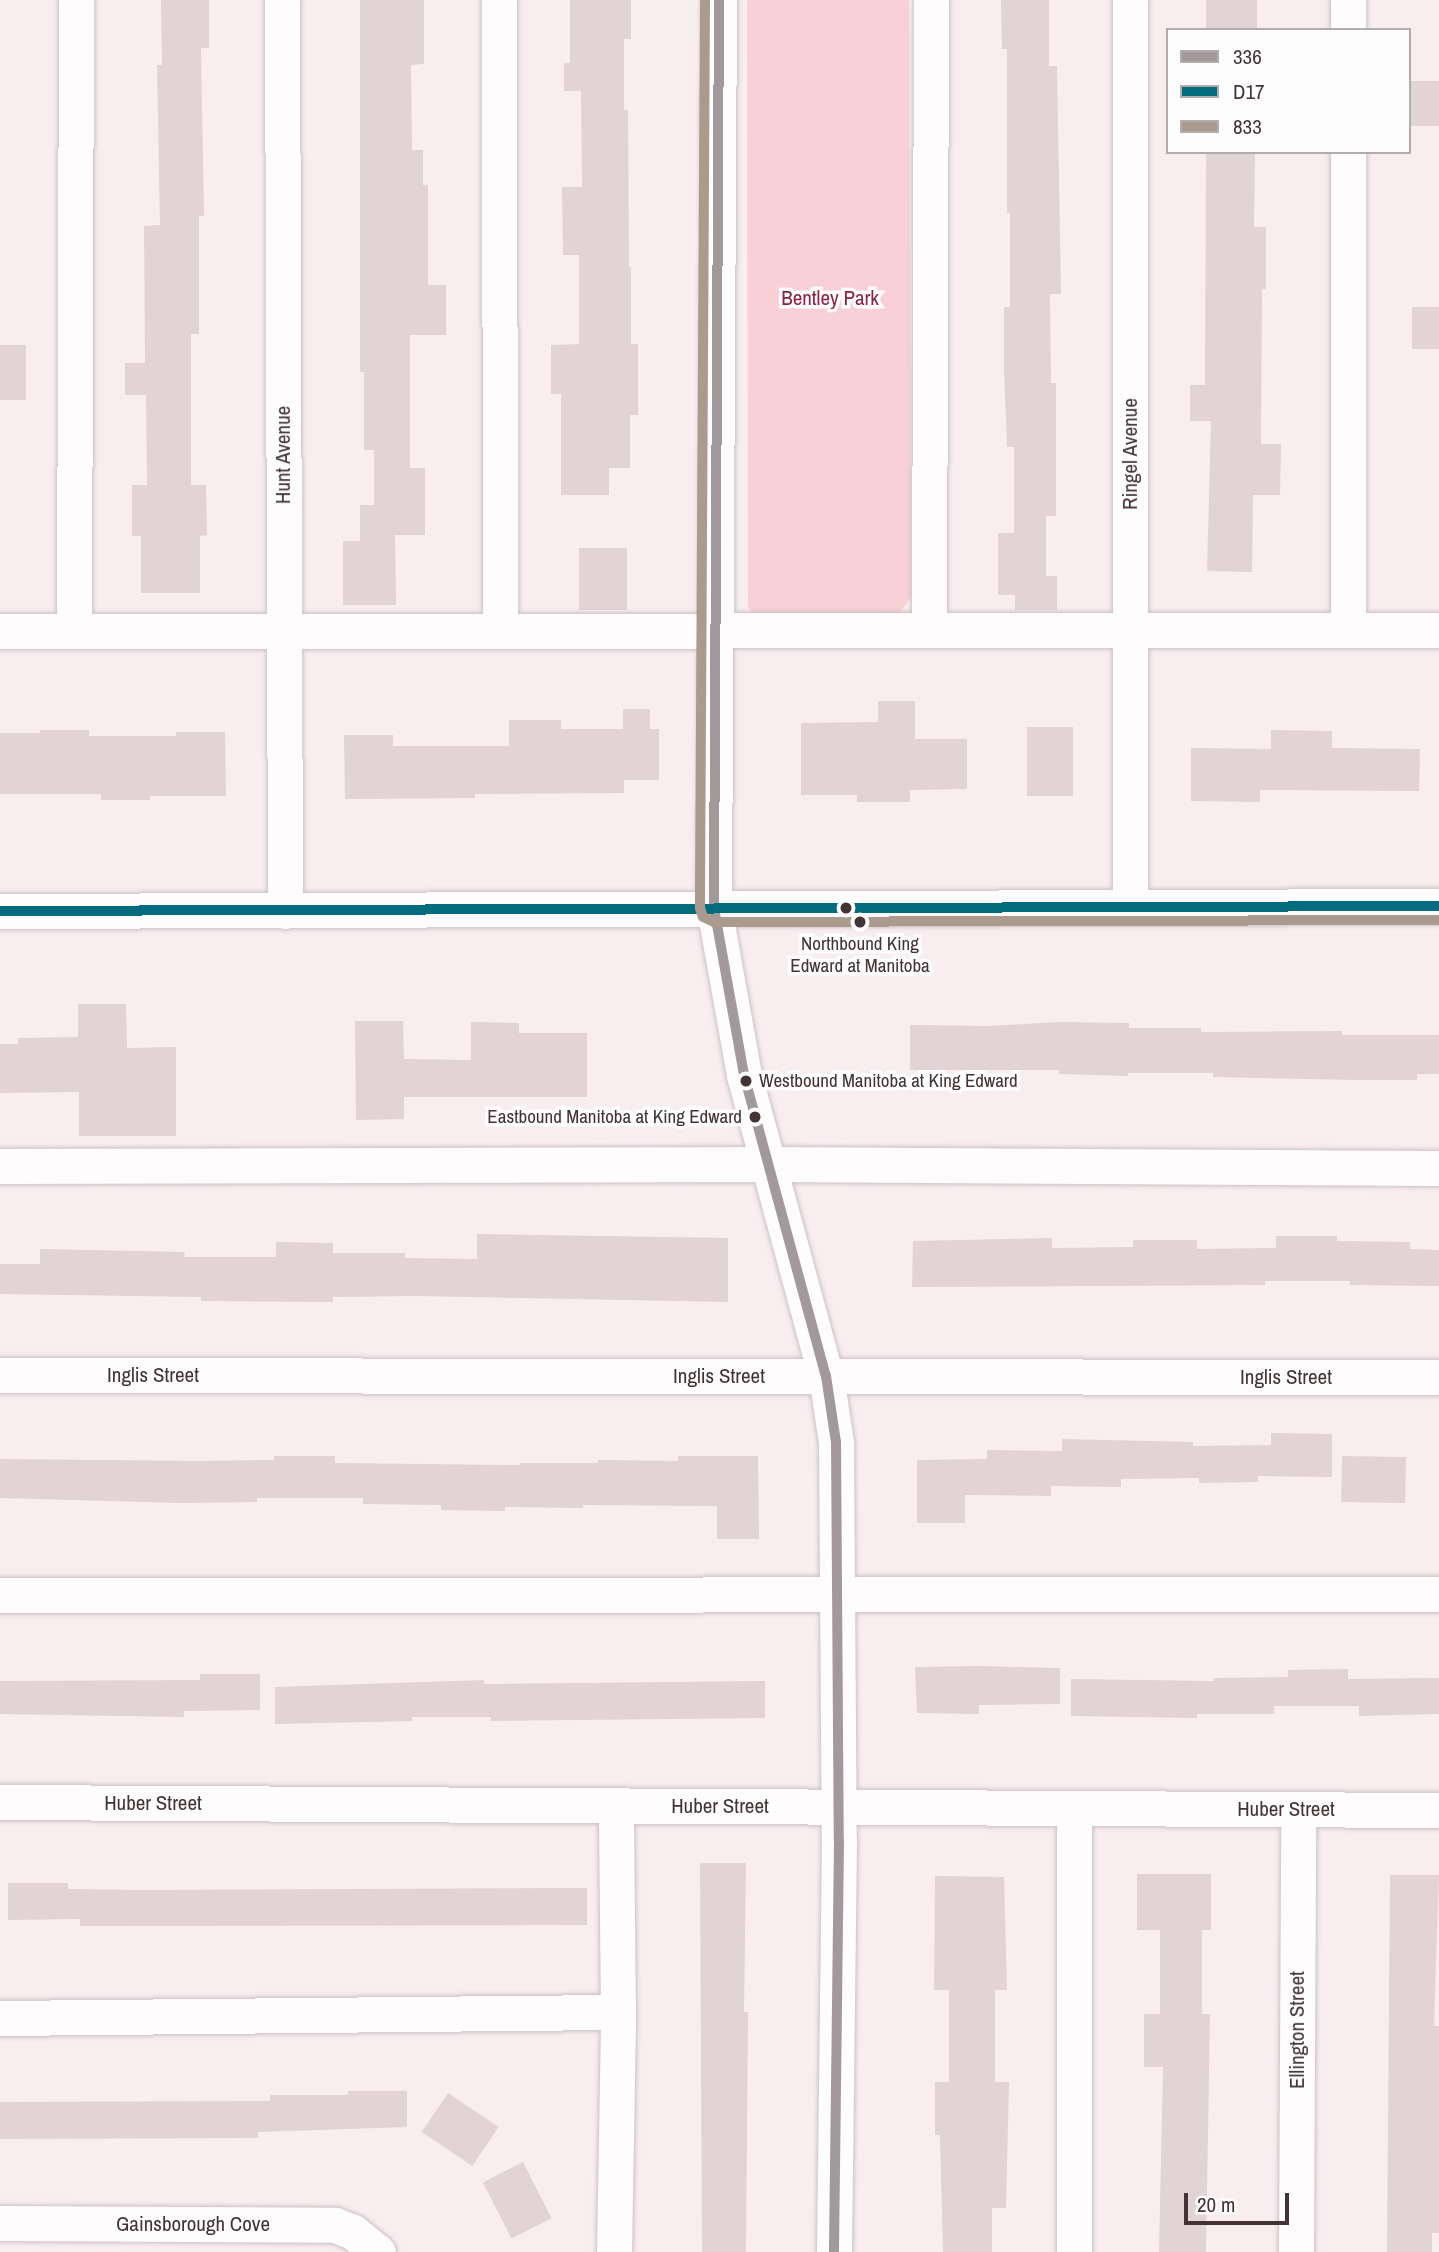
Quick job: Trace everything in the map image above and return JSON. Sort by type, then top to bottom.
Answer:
[{"type":"street","points":[[74,631],[76,0]]},
{"type":"street","name":"Hunt Avenue","points":[[282,0],[285,911]]},
{"type":"street","points":[[499,0],[500,631]]},
{"type":"street","points":[[719,0],[713,908],[744,1075],[826,1377],[836,1442],[839,1806],[834,2252]]},
{"type":"street","points":[[929,630],[931,0]]},
{"type":"street","name":"Ringel Avenue","points":[[1130,0],[1130,907]]},
{"type":"street","points":[[1348,0],[1348,28]]},
{"type":"street","points":[[1348,154],[1348,630]]},
{"type":"street","points":[[0,631],[1439,629]]},
{"type":"street","points":[[0,911],[1439,906]]},
{"type":"street","points":[[0,1166],[768,1164],[1439,1168]]},
{"type":"street","name":"Inglis Street","points":[[0,1375],[1439,1377]]},
{"type":"street","points":[[0,1595],[1439,1594]]},
{"type":"street","name":"Huber Street","points":[[0,1802],[1439,1810]]},
{"type":"street","points":[[614,2252],[618,2012],[616,1805]]},
{"type":"street","points":[[1074,1808],[1074,2252]]},
{"type":"street","name":"Ellington Street","points":[[1296,2252],[1298,1809]]},
{"type":"street","points":[[0,2018],[618,2012]]},
{"type":"street","name":"Gainsborough Cove","points":[[0,2223],[335,2225],[353,2232],[377,2252]]},
{"type":"green space","name":"Bentley Park","points":[[747,0],[909,0],[911,597],[899,614],[755,617],[748,607]]},
{"type":"building","points":[[161,0],[209,0],[209,48],[201,48],[204,216],[199,216],[199,334],[191,334],[191,485],[206,485],[207,535],[200,536],[200,593],[141,593],[141,536],[132,536],[132,485],[147,485],[146,395],[125,395],[125,363],[145,363],[144,226],[160,225],[157,65],[162,65]]},
{"type":"building","points":[[360,0],[424,0],[424,64],[411,65],[412,150],[423,150],[423,185],[428,185],[428,285],[446,285],[446,335],[410,335],[410,468],[425,468],[425,535],[395,535],[396,605],[343,605],[343,541],[360,541],[360,505],[374,505],[374,450],[364,450],[364,372],[360,372]]},
{"type":"building","points":[[570,0],[631,0],[631,39],[624,39],[624,110],[628,110],[631,344],[638,344],[638,415],[630,415],[630,468],[609,468],[609,495],[561,495],[561,394],[551,394],[551,345],[579,344],[579,255],[563,255],[562,187],[582,187],[581,91],[564,91],[564,63],[570,63]]},
{"type":"building","points":[[1001,0],[1049,0],[1049,66],[1057,66],[1061,294],[1050,294],[1051,383],[1056,383],[1056,516],[1046,516],[1046,576],[1057,576],[1057,610],[1015,610],[1015,595],[998,595],[998,533],[1014,533],[1014,447],[1007,447],[1004,369],[1004,307],[1010,307],[1010,213],[1007,213],[1007,49],[1002,49]]},
{"type":"building","points":[[1206,0],[1257,0],[1257,28],[1206,28]]},
{"type":"building","points":[[1411,81],[1439,81],[1439,126],[1411,126]]},
{"type":"building","points":[[1206,154],[1255,154],[1254,227],[1266,227],[1266,289],[1262,289],[1261,444],[1281,444],[1280,495],[1253,495],[1252,572],[1207,571],[1211,421],[1190,421],[1190,385],[1205,385]]},
{"type":"building","points":[[1412,307],[1439,307],[1439,349],[1412,349]]},
{"type":"building","points":[[0,345],[26,345],[26,400],[0,400]]},
{"type":"building","points":[[579,548],[627,548],[627,610],[579,610]]},
{"type":"building","points":[[878,701],[915,701],[915,739],[967,739],[967,789],[910,790],[910,802],[857,802],[857,795],[801,795],[801,723],[878,722]]},
{"type":"building","points":[[623,709],[650,709],[650,729],[659,729],[659,780],[624,780],[624,793],[475,794],[475,798],[345,799],[344,735],[393,735],[393,746],[509,746],[509,720],[561,720],[561,729],[623,729]]},
{"type":"building","points":[[1027,727],[1073,727],[1073,796],[1027,796]]},
{"type":"building","points":[[40,730],[89,730],[89,736],[176,736],[176,732],[225,732],[226,796],[150,796],[150,800],[101,800],[101,794],[0,794],[0,733],[40,733]]},
{"type":"building","points":[[1271,730],[1332,731],[1332,748],[1420,749],[1419,791],[1260,790],[1260,802],[1191,801],[1191,748],[1271,749]]},
{"type":"building","points":[[78,1004],[126,1004],[127,1048],[176,1047],[176,1136],[79,1136],[79,1092],[0,1093],[0,1044],[18,1044],[18,1038],[78,1037]]},
{"type":"building","points":[[355,1021],[403,1021],[404,1059],[471,1060],[471,1022],[519,1023],[519,1033],[587,1033],[587,1097],[404,1097],[404,1119],[356,1120]]},
{"type":"building","points":[[1059,1022],[1129,1023],[1129,1028],[1201,1028],[1201,1032],[1342,1031],[1342,1035],[1439,1035],[1439,1074],[1417,1074],[1417,1080],[1357,1080],[1213,1077],[1213,1073],[1128,1073],[1128,1076],[1059,1074],[1059,1070],[910,1070],[910,1025],[988,1026]]},
{"type":"building","points":[[477,1234],[728,1238],[728,1302],[417,1296],[333,1297],[333,1302],[201,1301],[201,1297],[0,1294],[0,1264],[40,1264],[40,1249],[185,1252],[184,1257],[276,1257],[276,1242],[333,1243],[333,1253],[405,1253],[405,1258],[477,1259]]},
{"type":"building","points":[[1276,1236],[1337,1236],[1337,1241],[1410,1242],[1410,1249],[1439,1250],[1439,1286],[1350,1285],[1350,1281],[1265,1281],[1265,1285],[912,1287],[913,1241],[1052,1238],[1052,1248],[1133,1247],[1133,1240],[1197,1240],[1197,1249],[1276,1248]]},
{"type":"building","points":[[1271,1433],[1332,1434],[1332,1477],[1258,1476],[1258,1482],[1199,1483],[1199,1478],[1121,1479],[1121,1487],[1051,1486],[1051,1496],[965,1495],[965,1523],[917,1523],[917,1460],[987,1459],[987,1450],[1062,1451],[1062,1439],[1193,1442],[1193,1446],[1271,1445]]},
{"type":"building","points":[[274,1456],[335,1456],[335,1463],[520,1465],[598,1463],[598,1460],[678,1461],[678,1456],[758,1456],[759,1539],[717,1539],[717,1506],[583,1505],[583,1508],[505,1507],[505,1511],[441,1510],[441,1505],[363,1504],[363,1498],[257,1498],[257,1502],[181,1503],[0,1498],[0,1459],[197,1461],[274,1460]]},
{"type":"building","points":[[1342,1456],[1406,1457],[1405,1503],[1341,1502]]},
{"type":"building","points":[[915,1667],[1060,1668],[1060,1704],[979,1705],[979,1714],[917,1713]]},
{"type":"building","points":[[1348,1669],[1348,1679],[1439,1678],[1439,1714],[1359,1716],[1359,1706],[1274,1706],[1274,1714],[1197,1714],[1197,1718],[1071,1716],[1071,1679],[1214,1681],[1214,1678],[1288,1677],[1288,1670]]},
{"type":"building","points":[[200,1674],[260,1674],[260,1710],[184,1711],[184,1717],[0,1714],[0,1681],[200,1680]]},
{"type":"building","points":[[484,1680],[484,1684],[765,1681],[765,1718],[491,1721],[491,1717],[412,1717],[412,1721],[275,1724],[275,1687]]},
{"type":"building","points":[[700,1863],[746,1863],[746,2252],[702,2252]]},
{"type":"building","points":[[1137,1874],[1211,1874],[1211,1930],[1202,1930],[1202,2014],[1210,2014],[1206,2252],[1159,2252],[1163,2067],[1144,2067],[1144,2014],[1160,2014],[1160,1930],[1137,1930]]},
{"type":"building","points":[[1390,1875],[1439,1875],[1434,2026],[1439,2026],[1439,2233],[1432,2233],[1432,2252],[1387,2252]]},
{"type":"building","points":[[935,1876],[1004,1877],[1007,1990],[995,1990],[995,2082],[1009,2082],[1006,2208],[992,2208],[992,2252],[943,2252],[940,2135],[935,2135],[935,2082],[949,2082],[949,1990],[934,1990]]},
{"type":"building","points":[[8,1883],[68,1883],[68,1889],[139,1890],[587,1888],[587,1925],[80,1926],[80,1919],[8,1920]]},
{"type":"building","points":[[348,2091],[407,2091],[407,2127],[258,2132],[258,2138],[0,2139],[0,2102],[270,2101],[270,2095],[348,2095]]},
{"type":"building","points":[[448,2093],[499,2127],[472,2166],[422,2132]]},
{"type":"building","points":[[523,2162],[552,2218],[512,2239],[483,2182]]},
{"type":"transit line","name":"833","points":[[705,0],[700,908],[703,917],[714,922],[1439,920]]},
{"type":"transit line","name":"336","points":[[719,0],[714,908],[744,1075],[826,1376],[836,1442],[839,1841],[834,2252]]},
{"type":"transit line","name":"D17","points":[[0,911],[1439,906]]},
{"type":"place","name":"Northbound King Edward at Manitoba","points":[[860,922]]},
{"type":"place","name":"Westbound Manitoba at King Edward","points":[[746,1081]]},
{"type":"place","name":"Eastbound Manitoba at King Edward","points":[[755,1117]]}]
